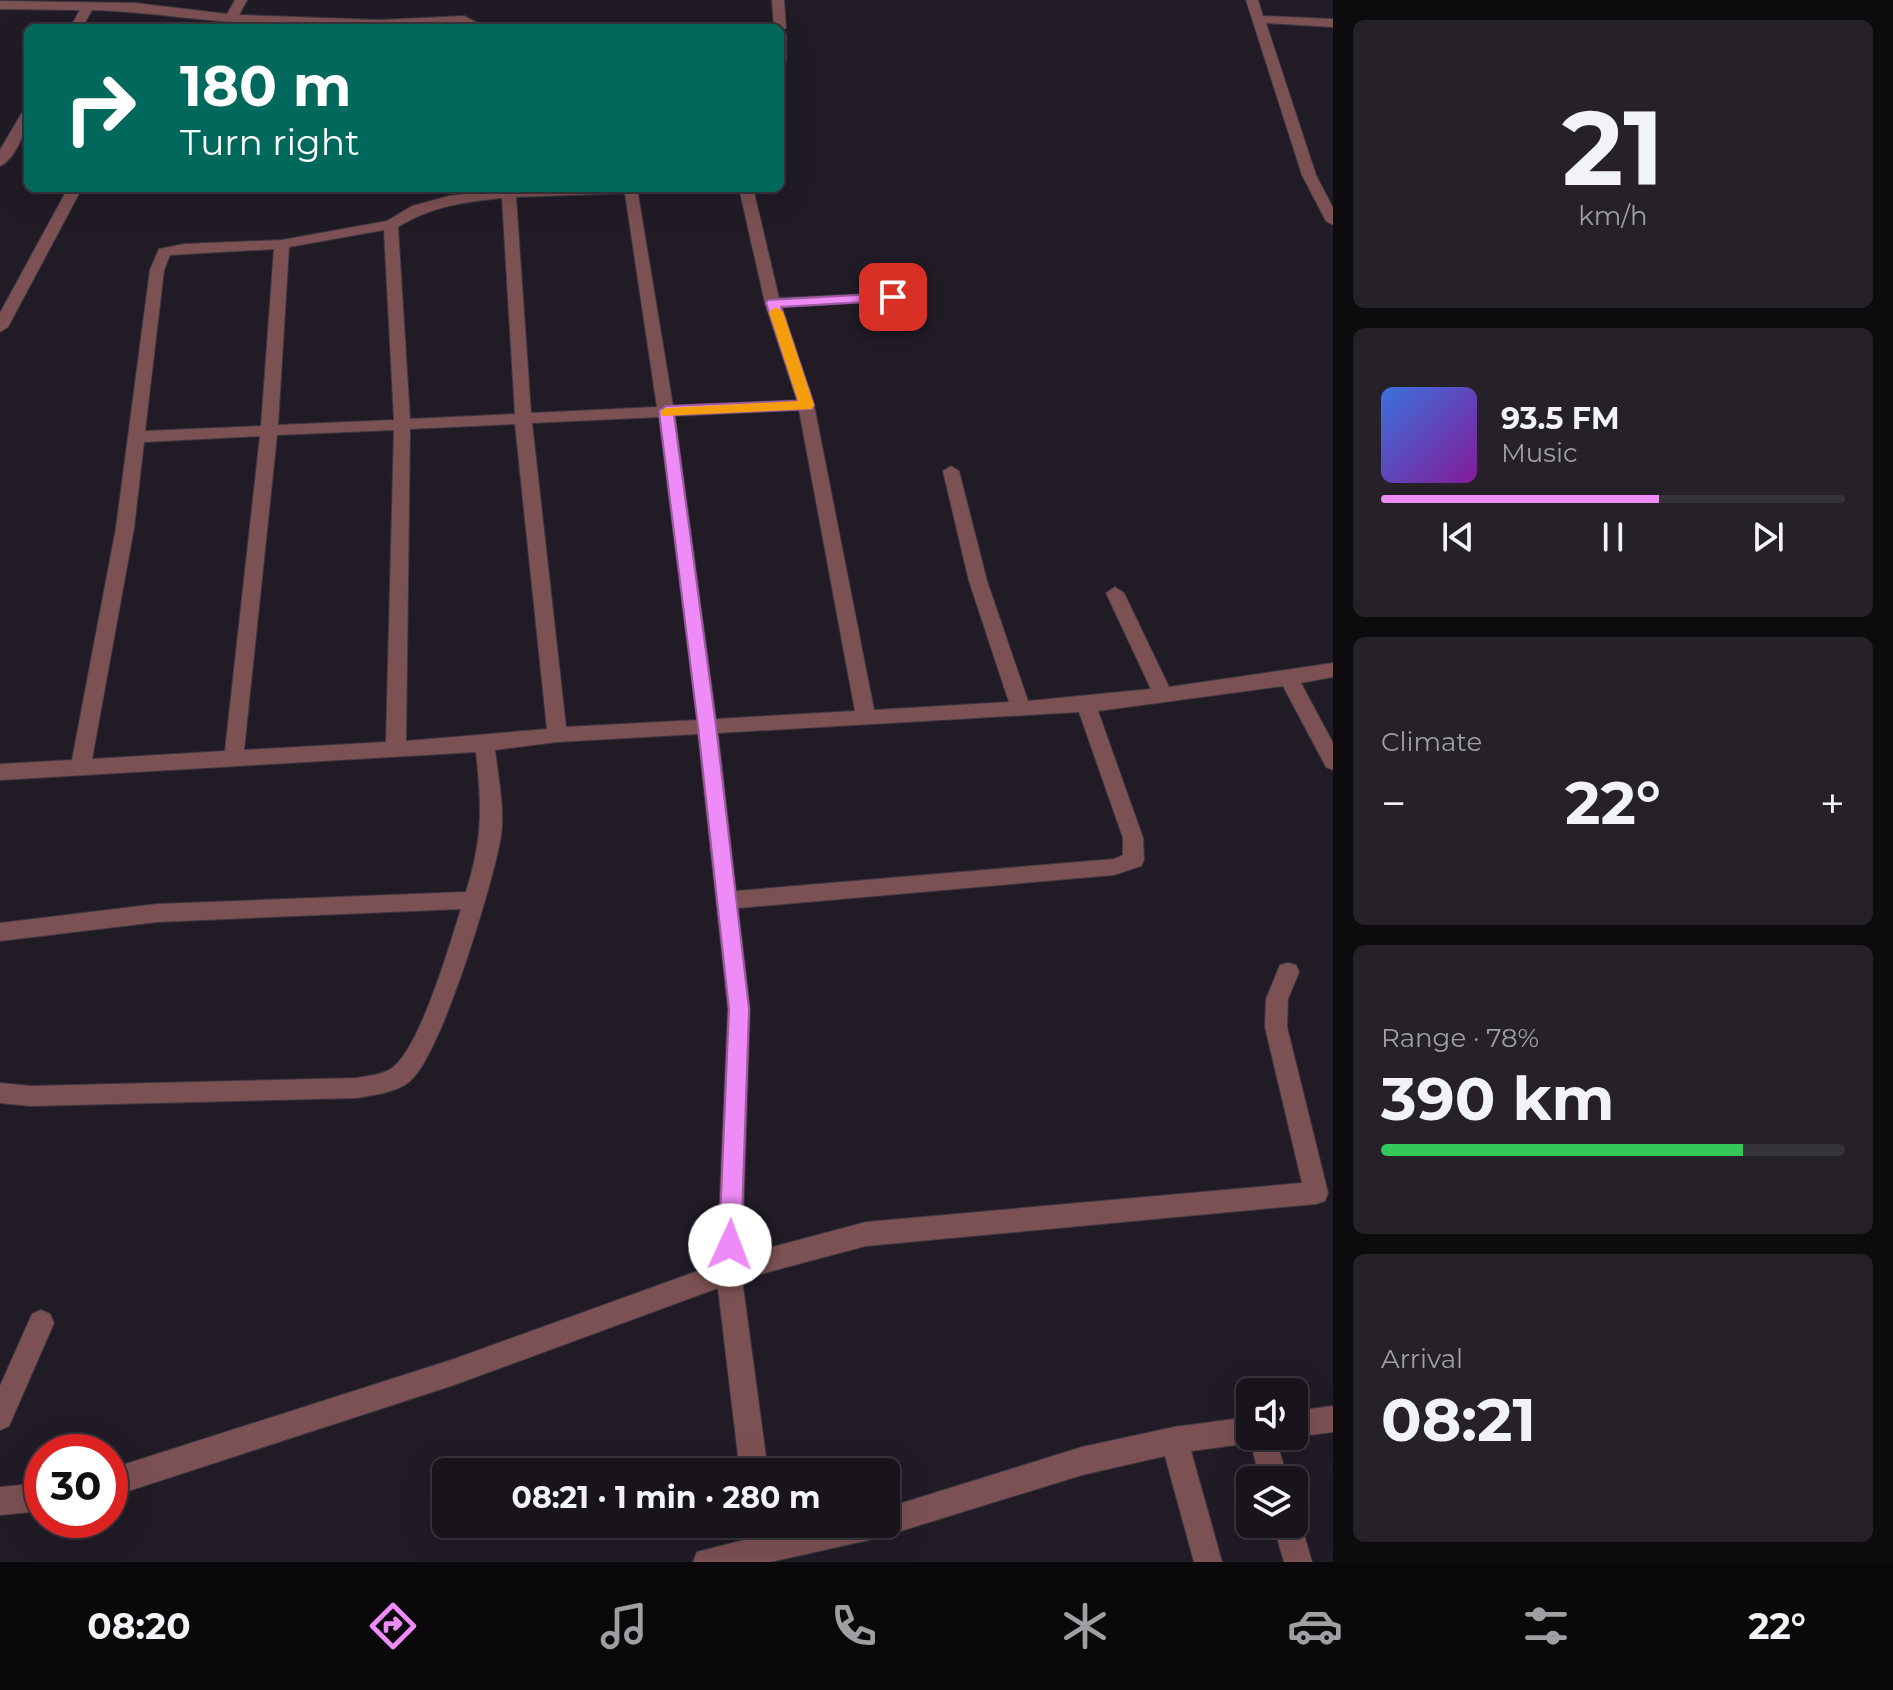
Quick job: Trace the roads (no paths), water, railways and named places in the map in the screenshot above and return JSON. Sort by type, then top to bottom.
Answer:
[{"type":"street","points":[[231,18],[241,0]]},
{"type":"street","points":[[778,0],[780,24]]},
{"type":"street","points":[[1252,0],[1309,175],[1333,221]]},
{"type":"street","points":[[0,5],[87,8],[137,4],[231,18],[380,24],[464,15],[476,24]]},
{"type":"street","points":[[78,24],[87,8]]},
{"type":"street","points":[[1258,19],[1333,23]]},
{"type":"street","points":[[0,162],[24,121]]},
{"type":"street","points":[[0,327],[73,192]]},
{"type":"street","points":[[81,767],[125,528],[157,270],[164,252],[184,248],[282,244],[391,225],[417,209],[449,200],[540,192]]},
{"type":"street","points":[[631,192],[666,411],[707,726],[739,1009],[729,1274],[752,1458]]},
{"type":"street","points":[[747,192],[773,303],[806,405],[866,717]]},
{"type":"street","points":[[509,193],[523,418],[557,735]]},
{"type":"street","points":[[391,225],[402,425],[396,747]]},
{"type":"street","points":[[234,756],[269,433],[282,244]]},
{"type":"street","points":[[773,303],[893,297]]},
{"type":"street","points":[[136,437],[806,405]]},
{"type":"street","points":[[951,471],[978,581],[1021,708]]},
{"type":"street","points":[[1115,593],[1163,694]]},
{"type":"street","points":[[0,772],[234,756],[485,744],[557,735],[1086,705],[1333,670]]},
{"type":"street","points":[[1289,678],[1333,762]]},
{"type":"street","points":[[725,901],[1129,864],[1134,860],[1133,838],[1086,705]]},
{"type":"street","points":[[0,1093],[31,1096],[356,1088],[382,1083],[404,1073],[423,1044],[474,900],[492,833],[485,744]]},
{"type":"street","points":[[0,932],[157,913],[474,900]]},
{"type":"street","points":[[128,1477],[454,1372],[768,1258],[866,1234],[1325,1193],[1289,1088],[1276,1027],[1277,999],[1288,972]]},
{"type":"street","points":[[0,1417],[41,1323]]},
{"type":"street","points":[[1308,1422],[1333,1419]]},
{"type":"street","points":[[900,1518],[1082,1461],[1174,1440],[1236,1432]]},
{"type":"street","points":[[1174,1440],[1208,1562]]},
{"type":"street","points":[[0,1501],[24,1499]]},
{"type":"street","points":[[707,1562],[758,1538]]},
{"type":"street","points":[[1291,1538],[1298,1562]]}]
